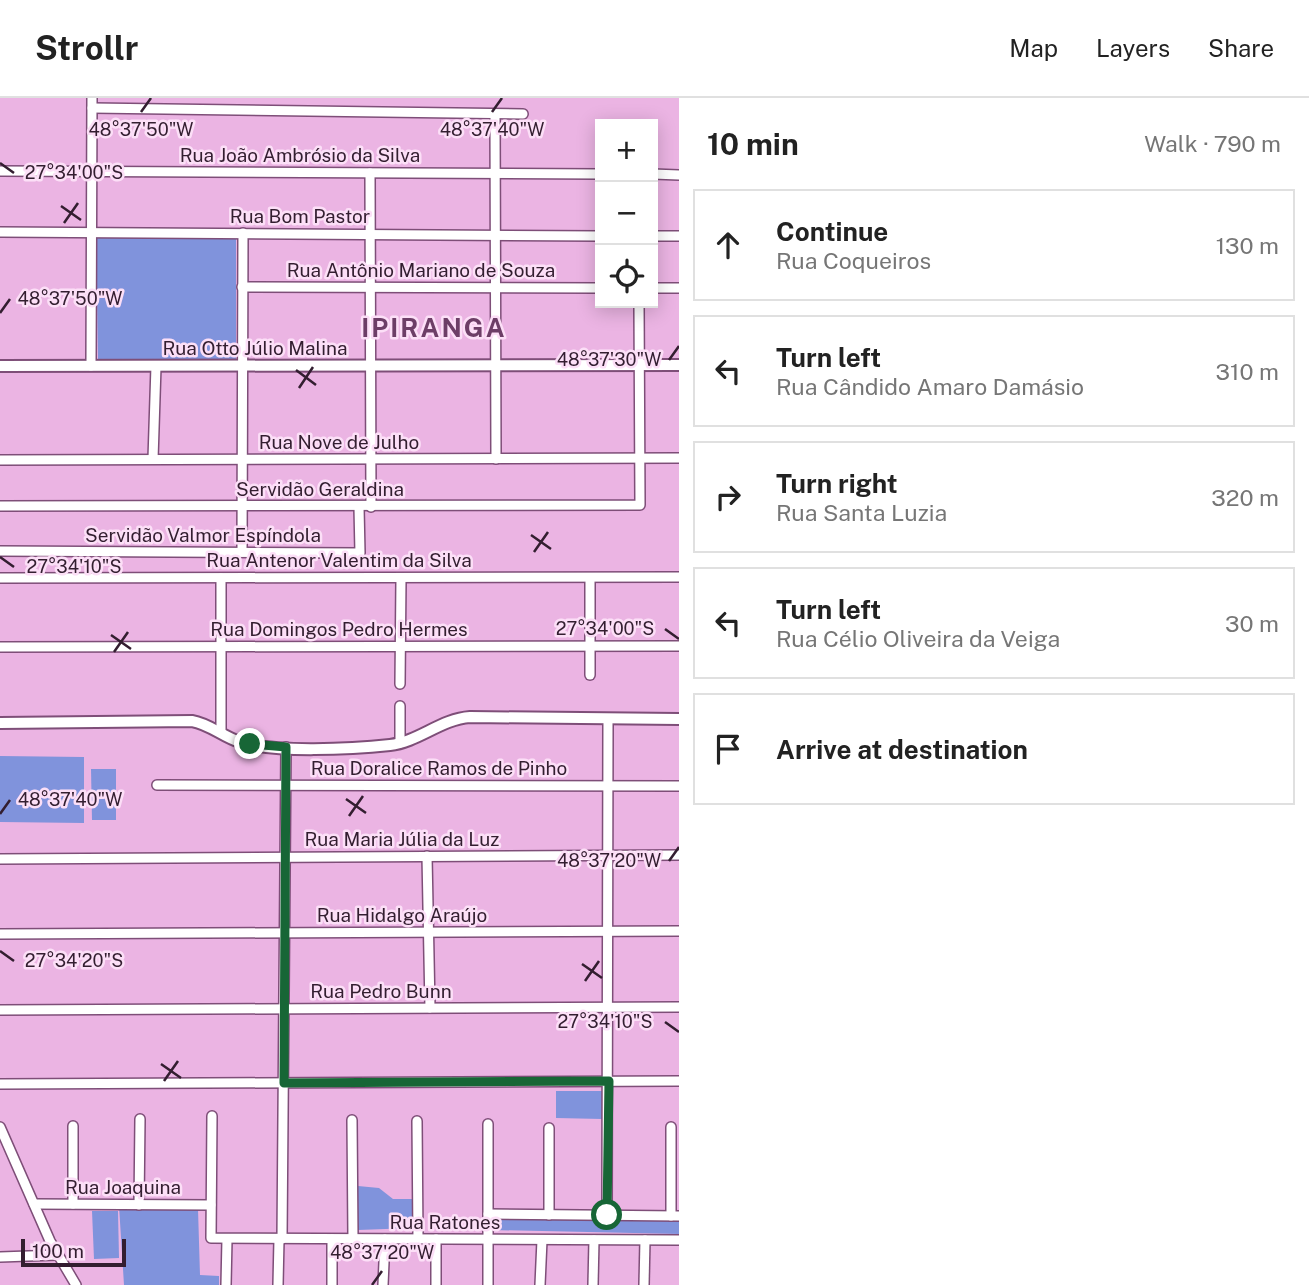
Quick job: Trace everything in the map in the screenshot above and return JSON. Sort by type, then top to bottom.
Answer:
[{"type":"main road","name":"Rua Otto Júlio Malina","points":[[0,366],[679,365]]},
{"type":"main road","points":[[0,723],[192,721],[250,744],[286,747],[400,743],[463,718],[679,719]]},
{"type":"street","points":[[91,366],[92,103],[523,114]]},
{"type":"street","points":[[495,114],[496,459]]},
{"type":"street","name":"Rua João Ambrósio da Silva","points":[[0,171],[595,174]]},
{"type":"street","points":[[370,173],[371,507]]},
{"type":"street","points":[[658,174],[679,174]]},
{"type":"street","name":"Rua Bom Pastor","points":[[0,232],[595,236]]},
{"type":"street","points":[[242,552],[243,233]]},
{"type":"street","points":[[658,236],[679,236]]},
{"type":"street","name":"Rua Antônio Mariano de Souza","points":[[242,287],[595,288]]},
{"type":"street","points":[[658,288],[679,288]]},
{"type":"street","points":[[639,308],[640,458]]},
{"type":"street","points":[[153,459],[156,366]]},
{"type":"street","name":"Servidão Geraldina","points":[[0,506],[640,505],[640,458]]},
{"type":"street","name":"Rua Nove de Julho","points":[[0,460],[679,458]]},
{"type":"street","name":"Servidão Valmor Espíndola","points":[[0,551],[360,553],[359,507]]},
{"type":"street","name":"Rua Antenor Valentim da Silva","points":[[0,578],[679,577]]},
{"type":"street","points":[[221,578],[221,733]]},
{"type":"street","points":[[400,684],[401,578]]},
{"type":"street","points":[[590,578],[590,675]]},
{"type":"street","name":"Rua Domingos Pedro Hermes","points":[[0,646],[679,646]]},
{"type":"street","points":[[400,706],[400,743]]},
{"type":"street","points":[[607,1215],[608,720]]},
{"type":"street","points":[[278,1285],[284,1083],[286,747]]},
{"type":"street","name":"Rua Doralice Ramos de Pinho","points":[[157,785],[679,786]]},
{"type":"street","name":"Rua Maria Júlia da Luz","points":[[0,859],[679,855]]},
{"type":"street","points":[[427,856],[430,1008]]},
{"type":"street","name":"Rua Hidalgo Araújo","points":[[0,934],[679,931]]},
{"type":"street","name":"Rua Pedro Bunn","points":[[0,1010],[679,1007]]},
{"type":"street","points":[[0,1084],[679,1081]]},
{"type":"street","points":[[211,1205],[212,1116]]},
{"type":"street","points":[[139,1205],[140,1119]]},
{"type":"street","points":[[352,1120],[352,1239]]},
{"type":"street","points":[[417,1121],[418,1239]]},
{"type":"street","points":[[488,1124],[488,1285]]},
{"type":"street","points":[[73,1126],[73,1204]]},
{"type":"street","points":[[0,1127],[57,1255],[76,1285]]},
{"type":"street","points":[[488,1214],[675,1216],[671,1127]]},
{"type":"street","points":[[549,1128],[549,1215]]},
{"type":"street","name":"Rua Joaquina","points":[[34,1204],[211,1205]]},
{"type":"street","name":"Rua Ratones","points":[[211,1205],[211,1238],[679,1240]]},
{"type":"street","points":[[226,1285],[227,1238]]},
{"type":"street","points":[[331,1285],[332,1239]]},
{"type":"street","points":[[383,1285],[385,1239]]},
{"type":"street","points":[[436,1239],[436,1285]]},
{"type":"street","points":[[540,1285],[542,1240]]},
{"type":"street","points":[[593,1285],[594,1240]]},
{"type":"street","points":[[644,1285],[645,1240]]},
{"type":"street","points":[[0,1257],[57,1255]]},
{"type":"shaded area","points":[[96,238],[236,238],[236,360],[98,359]]},
{"type":"shaded area","points":[[0,756],[84,757],[84,823],[0,822]]},
{"type":"shaded area","points":[[91,769],[116,769],[116,820],[92,820]]},
{"type":"shaded area","points":[[556,1091],[602,1091],[602,1119],[556,1118]]},
{"type":"shaded area","points":[[358,1186],[379,1188],[393,1199],[412,1199],[413,1228],[358,1230]]},
{"type":"shaded area","points":[[119,1206],[198,1209],[200,1275],[219,1276],[219,1285],[124,1285]]},
{"type":"shaded area","points":[[92,1211],[118,1211],[119,1258],[94,1259]]},
{"type":"shaded area","points":[[491,1218],[679,1219],[679,1234],[491,1230]]},
{"type":"district","name":"IPIRANGA","points":[[434,327]]},
{"type":"route","points":[[250,744],[286,747],[284,1083],[609,1081],[607,1215]]}]
